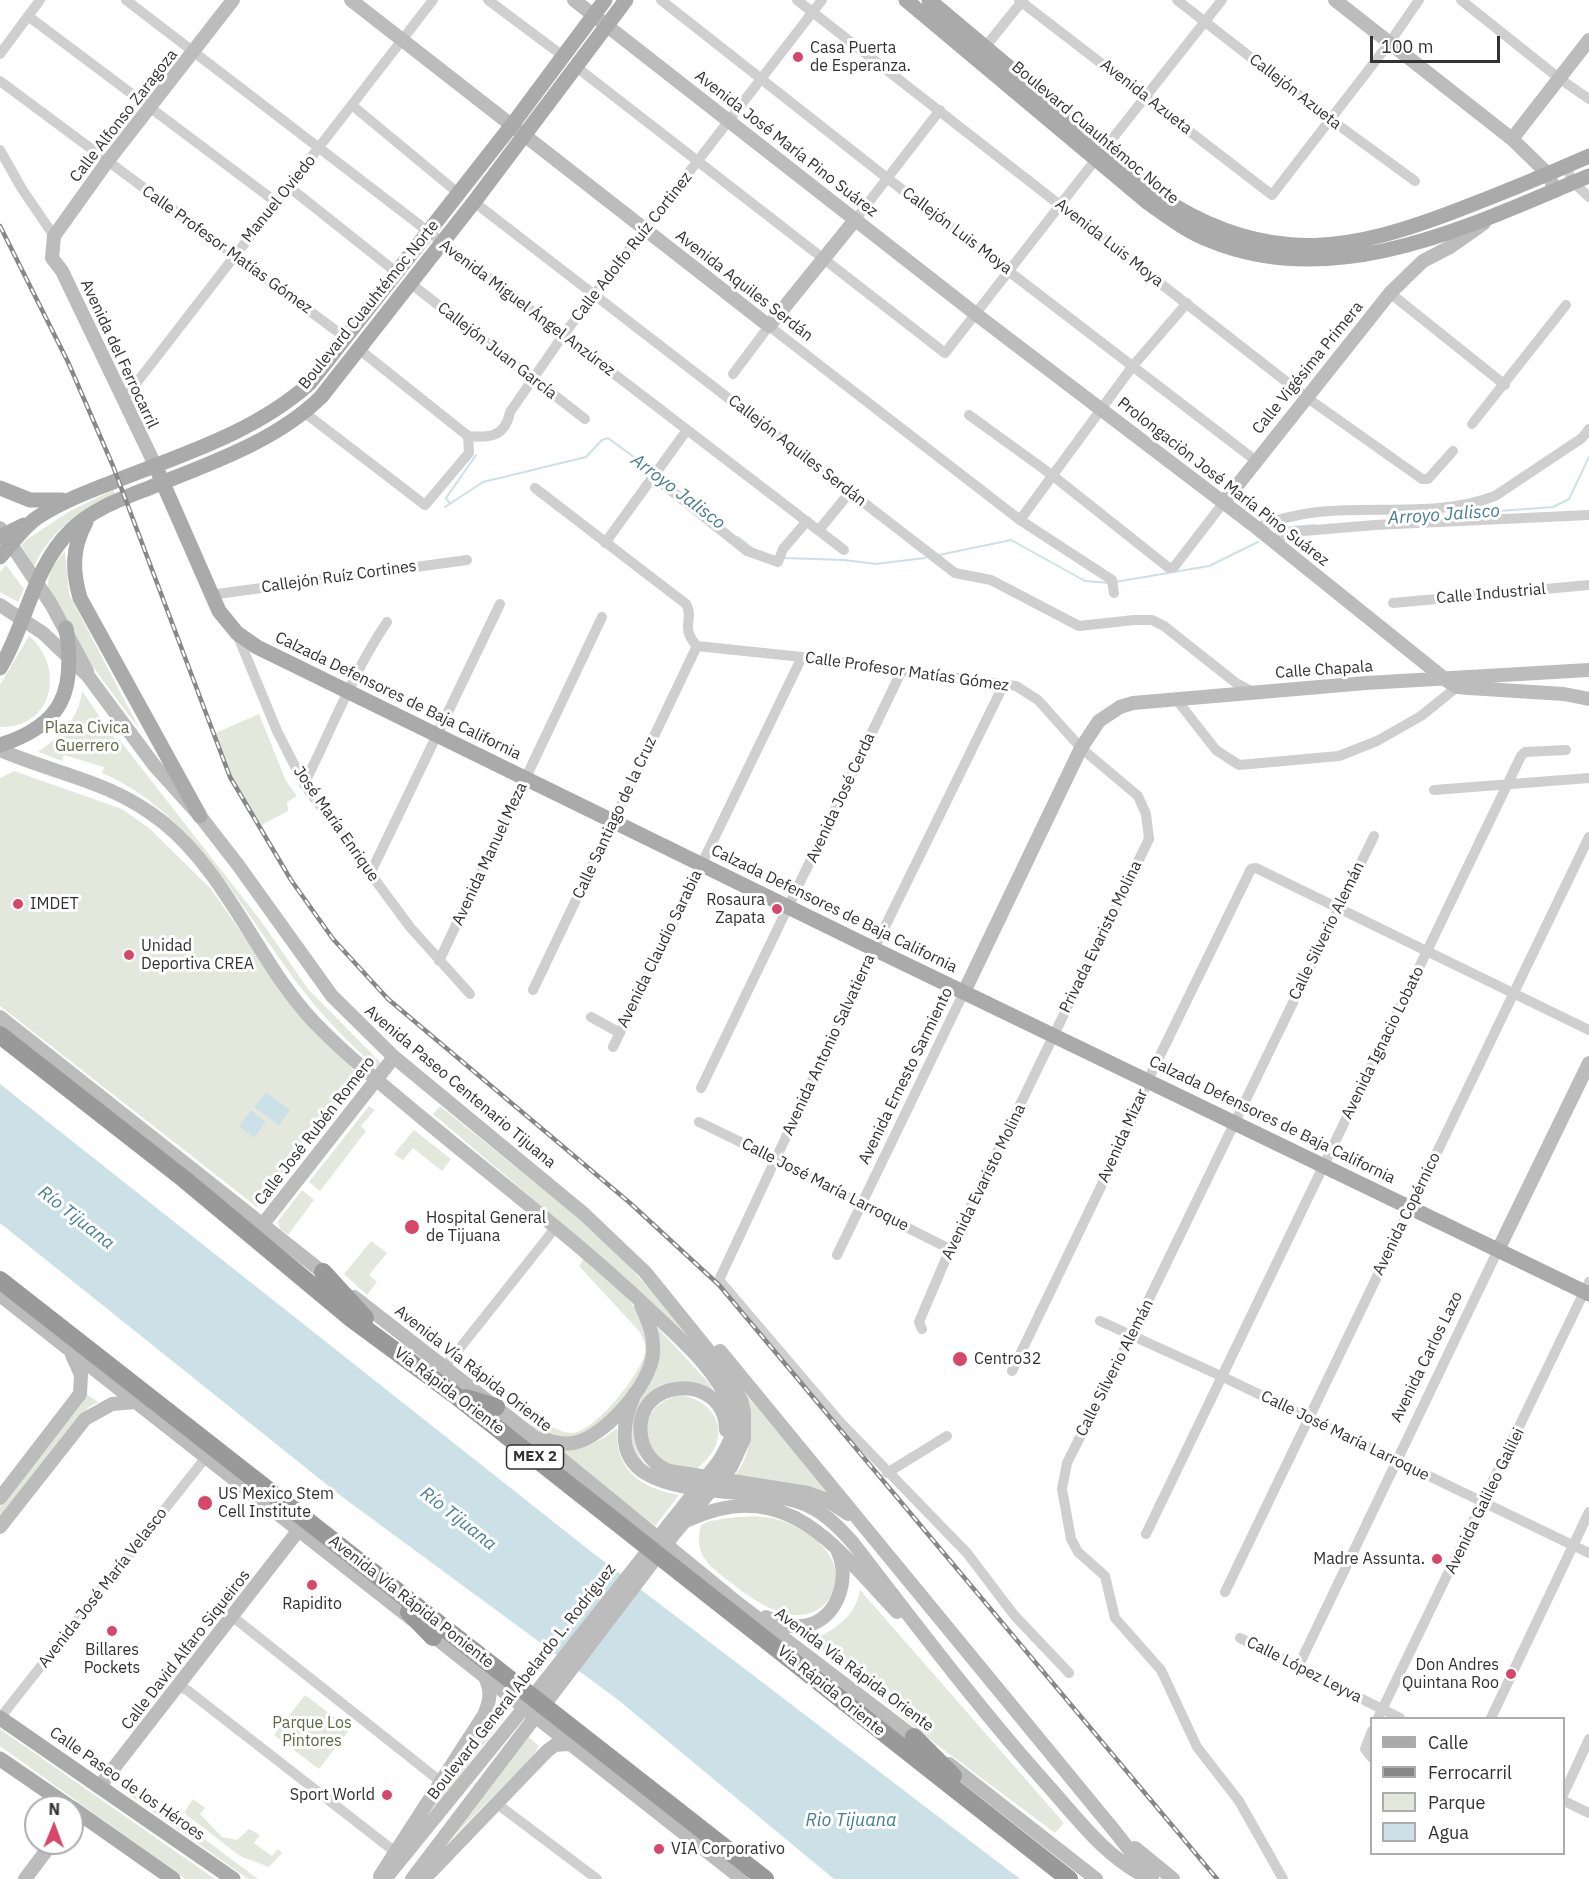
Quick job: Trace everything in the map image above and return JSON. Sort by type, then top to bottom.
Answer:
[{"type":"highway","name":"Vía Rápida Oriente","points":[[0,1035],[131,1137],[352,1319],[456,1395],[1069,1879]]},
{"type":"highway","points":[[131,1137],[195,1171]]},
{"type":"highway","points":[[322,1272],[395,1351]]},
{"type":"highway","name":"Avenida Vía Rápida Poniente","points":[[0,1280],[765,1879]]},
{"type":"highway","points":[[456,1395],[496,1407]]},
{"type":"highway","points":[[366,1568],[433,1637]]},
{"type":"highway","points":[[914,1737],[1009,1833]]},
{"type":"highway","points":[[635,1793],[702,1830]]},
{"type":"main road","name":"Calle Alfonso Zaragoza","points":[[54,236],[107,162],[151,109],[233,0]]},
{"type":"main road","name":"Avenida Aquiles Serdán","points":[[351,0],[768,326]]},
{"type":"main road","name":"Avenida José María Pino Suárez","points":[[574,0],[977,315]]},
{"type":"main road","name":"Boulevard Cuauhtémoc Norte","points":[[0,668],[11,650],[37,582],[62,539],[90,514],[264,438],[304,413],[360,350],[474,202],[563,56],[605,0]]},
{"type":"main road","name":"Boulevard Cuauhtémoc Norte","points":[[3,541],[71,499],[242,429],[276,411],[309,384],[458,193],[575,66],[626,0]]},
{"type":"main road","name":"Boulevard Cuauhtémoc Norte","points":[[906,0],[1101,154],[1192,216],[1227,232],[1281,244],[1336,246],[1376,239],[1432,220],[1589,156]]},
{"type":"main road","name":"Boulevard Cuauhtémoc Norte","points":[[929,0],[986,46],[1101,154],[1147,202],[1188,230],[1236,249],[1265,256],[1308,261],[1365,255],[1404,246],[1496,215],[1589,176]]},
{"type":"main road","points":[[1335,0],[1512,139],[1548,174],[1556,190]]},
{"type":"main road","points":[[1512,139],[1589,40]]},
{"type":"main road","name":"Calle Vigésima Primera","points":[[1224,502],[1255,460],[1390,293],[1423,261],[1450,247],[1496,215]]},
{"type":"main road","points":[[768,326],[855,220]]},
{"type":"main road","name":"Avenida del Ferrocarril","points":[[54,236],[52,258],[62,271],[155,465]]},
{"type":"main road","name":"Prolongaciòn José María Pino Suárez","points":[[977,315],[1224,502],[1451,683]]},
{"type":"main road","name":"Calzada Defensores de Baja California","points":[[155,465],[210,595],[226,621],[237,633],[257,647],[347,693],[1054,1036],[1498,1250],[1587,1289]]},
{"type":"main road","points":[[0,488],[30,500],[49,502],[71,499]]},
{"type":"main road","points":[[90,514],[78,538],[74,553],[75,579],[80,598],[200,816]]},
{"type":"main road","points":[[3,541],[37,582],[66,628],[88,676]]},
{"type":"main road","name":"Avenida Paseo Centenario Tijuana","points":[[0,605],[22,619],[69,657],[88,676],[154,765],[200,816],[332,996],[394,1057],[568,1201],[645,1272],[720,1365],[741,1400],[744,1412],[744,1439],[720,1466]]},
{"type":"main road","points":[[1,750],[33,731],[55,714],[67,688],[69,657],[66,628]]},
{"type":"main road","name":"Calle Chapala","points":[[1081,748],[1099,721],[1120,707],[1176,699],[1366,683],[1451,683],[1589,670]]},
{"type":"main road","points":[[1451,683],[1564,693],[1589,699]]},
{"type":"main road","name":"Avenida Ernesto Sarmiento","points":[[964,992],[1081,748]]},
{"type":"main road","points":[[1,750],[78,776],[119,793],[165,825],[197,857],[256,939],[296,1001],[331,1038],[377,1080],[556,1227],[640,1301],[701,1362],[724,1393],[731,1409],[734,1427],[720,1466]]},
{"type":"main road","name":"Avenida Vía Rápida Oriente","points":[[0,1017],[533,1436],[735,1601],[1096,1879]]},
{"type":"main road","name":"Calle José Rubén Romero","points":[[263,1224],[394,1057]]},
{"type":"main road","name":"Avenida Carlos Lazo","points":[[1498,1250],[1589,1063]]},
{"type":"main road","points":[[645,1272],[657,1280],[719,1350],[1117,1834],[1151,1879]]},
{"type":"main road","name":"Avenida Vía Rápida Poniente","points":[[2,1300],[68,1348],[742,1879]]},
{"type":"main road","points":[[533,1436],[559,1444],[590,1438],[602,1429],[635,1394],[648,1376],[653,1357],[652,1332],[640,1301]]},
{"type":"main road","points":[[0,1498],[80,1394],[80,1371],[68,1348]]},
{"type":"main road","points":[[720,1466],[726,1437],[726,1424],[714,1401],[697,1390],[676,1388],[666,1391],[650,1402],[641,1420],[642,1439],[650,1457],[661,1468],[683,1474],[808,1492],[825,1499],[857,1520]]},
{"type":"main road","points":[[635,1394],[625,1417],[624,1433],[628,1457],[636,1468],[667,1484],[781,1498],[801,1503],[822,1514],[853,1543],[1023,1758],[1103,1848],[1129,1869],[1151,1879]]},
{"type":"main road","points":[[0,1527],[85,1419],[112,1404],[135,1402]]},
{"type":"main road","name":"Boulevard General Abelardo L. Rodríguez","points":[[669,1530],[683,1522],[700,1504],[720,1466]]},
{"type":"main road","name":"Boulevard General Abelardo L. Rodríguez","points":[[412,1879],[521,1724],[669,1530],[684,1504],[720,1466]]},
{"type":"main road","points":[[683,1522],[718,1508],[776,1510],[796,1516],[815,1528],[899,1615],[924,1634]]},
{"type":"main road","name":"Calle David Alfaro Siqueiros","points":[[99,1787],[182,1686],[298,1531]]},
{"type":"main road","points":[[735,1601],[783,1625],[810,1625],[827,1615],[840,1595],[844,1564],[836,1548]]},
{"type":"main road","points":[[378,1879],[484,1715],[490,1701],[489,1685],[484,1677]]},
{"type":"main road","name":"Calle Paseo de los Héroes","points":[[0,1718],[233,1879]]},
{"type":"main road","name":"Boulevard General Abelardo L. Rodríguez","points":[[385,1879],[521,1724]]},
{"type":"main road","points":[[432,1876],[496,1803],[547,1751],[555,1745],[569,1744]]},
{"type":"main road","points":[[0,1759],[51,1795]]},
{"type":"main road","points":[[84,1819],[172,1879]]},
{"type":"main road","points":[[1117,1834],[1173,1879]]},
{"type":"main road","points":[[26,1879],[43,1855]]},
{"type":"street","points":[[0,54],[40,0]]},
{"type":"street","name":"Avenida Miguel Ángel Anzúrez","points":[[126,0],[427,233],[564,334],[844,550]]},
{"type":"street","name":"Manuel Oviedo","points":[[124,399],[433,0]]},
{"type":"street","points":[[488,0],[563,56]]},
{"type":"street","name":"Callejón Luis Moya","points":[[661,0],[887,178],[1255,460]]},
{"type":"street","name":"Avenida Luis Moya","points":[[797,0],[1306,397],[1425,480],[1453,451]]},
{"type":"street","name":"Calle Adolfo Ruíz Cortinez","points":[[468,436],[488,438],[501,433],[508,423],[510,412],[564,334],[822,0]]},
{"type":"street","name":"Callejón Azueta","points":[[1177,0],[1330,119],[1415,181]]},
{"type":"street","points":[[575,66],[945,352],[977,315],[1222,0]]},
{"type":"street","points":[[1330,119],[1390,42],[1419,0]]},
{"type":"street","points":[[1461,0],[1560,79],[1589,99]]},
{"type":"street","points":[[986,46],[1021,1]]},
{"type":"street","name":"Avenida Azueta","points":[[1021,1],[1272,195],[1330,119]]},
{"type":"street","points":[[28,16],[276,202]]},
{"type":"street","name":"Calle Profesor Matías Gómez","points":[[0,81],[346,338]]},
{"type":"street","points":[[353,106],[458,193]]},
{"type":"street","points":[[855,220],[940,111]]},
{"type":"street","points":[[0,150],[22,189],[54,236]]},
{"type":"street","points":[[1565,166],[1574,183],[1589,196]]},
{"type":"street","points":[[289,187],[396,272]]},
{"type":"street","name":"Callejón Aquiles Serdán","points":[[474,202],[596,293],[955,573],[991,580],[1077,625],[1152,620],[1164,626],[1236,683],[1252,692]]},
{"type":"street","name":"Callejón Juan García","points":[[410,283],[585,419]]},
{"type":"street","points":[[1390,293],[1505,385]]},
{"type":"street","points":[[1020,520],[1132,367],[1187,303]]},
{"type":"street","points":[[1472,424],[1566,305]]},
{"type":"street","points":[[733,374],[768,326]]},
{"type":"street","name":"Avenida Aquiles Serdán","points":[[768,326],[1020,520],[1113,586]]},
{"type":"street","points":[[304,413],[425,504],[468,453],[468,436],[360,350]]},
{"type":"street","points":[[969,415],[1052,475]]},
{"type":"street","points":[[605,543],[687,430]]},
{"type":"street","points":[[1257,528],[1286,516],[1311,512],[1464,505],[1496,496],[1587,436]]},
{"type":"street","name":"Calle Vigésima Primera","points":[[1052,475],[1171,568],[1224,502]]},
{"type":"street","points":[[652,478],[663,484],[747,550],[780,557],[807,521]]},
{"type":"street","points":[[536,488],[686,604],[689,608],[687,632],[697,646]]},
{"type":"street","points":[[819,530],[850,492]]},
{"type":"street","points":[[1272,541],[1291,532],[1343,527],[1589,515]]},
{"type":"street","name":"Callejón Ruíz Cortines","points":[[210,595],[467,560]]},
{"type":"street","name":"Calle Industrial","points":[[1393,603],[1589,585]]},
{"type":"street","points":[[370,874],[500,604]]},
{"type":"street","name":"Avenida Manuel Meza","points":[[440,961],[602,617]]},
{"type":"street","points":[[304,783],[363,657],[387,622]]},
{"type":"street","name":"José María Enrique","points":[[237,633],[277,731],[304,783],[370,874],[440,961],[470,994]]},
{"type":"street","name":"Calle Profesor Matías Gómez","points":[[697,646],[802,657],[1016,686],[1038,700],[1081,748],[1138,796],[1146,814],[1149,839]]},
{"type":"street","name":"Calle Santiago de la Cruz","points":[[533,990],[697,646]]},
{"type":"street","name":"Avenida Claudio Sarabia","points":[[613,1047],[802,657]]},
{"type":"street","name":"Avenida José Cerda","points":[[701,1088],[790,908],[902,670]]},
{"type":"street","points":[[1176,699],[1216,750],[1239,765],[1339,756],[1377,741],[1421,716],[1451,683]]},
{"type":"street","name":"Avenida Antonio Salvatierra","points":[[887,1473],[720,1284],[719,1278],[874,949],[1004,684]]},
{"type":"street","name":"Avenida Ignacio Lobato","points":[[1146,1534],[1522,753],[1566,750]]},
{"type":"street","points":[[1434,790],[1589,778]]},
{"type":"street","name":"Calle Silverio Alemán","points":[[1283,1879],[1239,1801],[1197,1747],[1161,1670],[1114,1618],[1105,1576],[1078,1552],[1071,1539],[1062,1489],[1063,1473],[1374,836]]},
{"type":"street","name":"Avenida Copérnico","points":[[1225,1592],[1589,837]]},
{"type":"street","name":"Privada Evaristo Molina","points":[[1054,1036],[1149,839]]},
{"type":"street","name":"Avenida Mizar","points":[[1012,1371],[1123,1141],[1148,1080],[1251,869],[1256,868],[1338,908]]},
{"type":"street","points":[[1338,908],[1589,1030]]},
{"type":"street","name":"Avenida Ernesto Sarmiento","points":[[837,1255],[964,992]]},
{"type":"street","points":[[591,1017],[620,1033]]},
{"type":"street","name":"Avenida Evaristo Molina","points":[[922,1329],[919,1322],[950,1250],[1054,1036]]},
{"type":"street","name":"Calle José María Larroque","points":[[699,1122],[777,1158],[862,1206],[950,1250]]},
{"type":"street","points":[[444,1368],[556,1227]]},
{"type":"street","name":"Avenida Carlos Lazo","points":[[1298,1667],[1498,1250]]},
{"type":"street","name":"Avenida Galileo Galilei","points":[[1381,1714],[1587,1289]]},
{"type":"street","name":"Calle José María Larroque","points":[[1100,1321],[1221,1376],[1589,1553]]},
{"type":"street","points":[[947,1436],[887,1473],[967,1553],[1014,1615],[1069,1673]]},
{"type":"street","name":"Avenida José María Velasco","points":[[0,1718],[206,1457]]},
{"type":"street","points":[[1492,1717],[1589,1512]]},
{"type":"street","points":[[233,1617],[440,1781]]},
{"type":"street","name":"Calle López Leyva","points":[[1240,1638],[1298,1667],[1381,1714]]},
{"type":"street","points":[[182,1686],[394,1851]]},
{"type":"street","points":[[1565,1789],[1589,1739]]},
{"type":"street","points":[[1565,1802],[1589,1813]]},
{"type":"street","points":[[496,1803],[597,1879]]},
{"type":"green space","points":[[113,490],[115,494],[90,507],[67,523],[49,542],[34,567],[21,545],[26,540],[70,511]]},
{"type":"green space","points":[[65,551],[69,594],[139,728],[71,634],[51,596],[48,583],[50,574]]},
{"type":"green space","points":[[6,565],[24,589],[18,602],[0,592],[0,572]]},
{"type":"green space","points":[[29,636],[41,649],[48,664],[50,679],[48,694],[42,707],[32,718],[18,725],[0,727],[0,685]]},
{"type":"green space","name":"Plaza Civica Guerrero","points":[[82,691],[115,739],[118,738],[261,921],[308,989],[382,1064],[378,1069],[339,1032],[313,1003],[216,869],[192,840],[165,814],[135,791],[102,773],[104,767],[64,755],[62,761],[38,752],[67,726],[77,710]]},
{"type":"green space","points":[[259,714],[286,781],[297,796],[287,802],[288,811],[258,827],[230,777],[213,734]]},
{"type":"green space","name":"Unidad Deportiva CREA","points":[[14,771],[122,809],[149,828],[211,889],[292,1005],[357,1074],[356,1083],[257,1207],[0,1006],[0,778]]},
{"type":"green space","points":[[369,1106],[375,1110],[361,1126],[366,1131],[320,1191],[309,1182]]},
{"type":"green space","points":[[440,1106],[602,1237],[668,1309],[724,1379],[627,1279],[433,1114]]},
{"type":"green space","points":[[414,1130],[451,1159],[442,1171],[413,1148],[403,1160],[394,1154]]},
{"type":"green space","points":[[302,1190],[314,1200],[288,1235],[280,1229],[278,1221]]},
{"type":"green space","points":[[371,1241],[387,1253],[369,1275],[377,1282],[367,1295],[344,1274]]},
{"type":"green space","points":[[584,1259],[622,1292],[638,1312],[648,1335],[648,1359],[631,1391],[594,1430],[573,1438],[553,1437],[544,1434],[530,1423],[526,1415],[528,1408],[548,1424],[560,1430],[572,1433],[582,1430],[604,1413],[626,1388],[645,1353],[644,1341],[639,1331],[579,1266]]},
{"type":"green space","points":[[655,1325],[709,1383],[719,1399],[703,1390],[646,1398],[638,1414],[635,1431],[637,1447],[644,1464],[633,1448],[631,1423],[637,1402],[653,1374],[660,1353],[660,1339]]},
{"type":"green space","points":[[744,1392],[830,1495],[734,1477],[749,1447],[749,1415]]},
{"type":"green space","points":[[85,1393],[98,1402],[89,1407],[0,1519],[0,1507],[83,1402]]},
{"type":"green space","points":[[681,1395],[690,1397],[705,1406],[716,1419],[718,1427],[714,1449],[695,1471],[667,1465],[654,1454],[648,1444],[646,1433],[651,1413],[669,1399]]},
{"type":"green space","points":[[617,1428],[620,1455],[625,1466],[633,1475],[653,1487],[679,1495],[655,1526],[558,1450],[590,1444],[604,1438]]},
{"type":"green space","points":[[736,1517],[764,1517],[785,1522],[817,1541],[832,1559],[835,1569],[833,1591],[829,1599],[814,1611],[805,1614],[784,1613],[753,1598],[712,1567],[700,1549],[701,1525],[710,1521]]},
{"type":"green space","points":[[860,1590],[1064,1823],[1055,1833],[928,1738],[811,1641],[843,1622],[854,1608]]},
{"type":"green space","name":"Parque Los Pintores","points":[[305,1695],[350,1729],[319,1769],[274,1735]]},
{"type":"green space","points":[[493,1710],[504,1718],[417,1832]]},
{"type":"green space","points":[[0,1729],[215,1879],[185,1879],[84,1806],[84,1795],[68,1795],[0,1746]]},
{"type":"green space","points":[[527,1736],[539,1746],[533,1756],[443,1847]]},
{"type":"green space","points":[[124,1779],[258,1879],[248,1879],[118,1787]]},
{"type":"green space","points":[[193,1799],[205,1808],[200,1814],[222,1837],[237,1840],[249,1829],[260,1835],[254,1843],[272,1856],[278,1849],[282,1853],[269,1867],[240,1856],[184,1813]]},
{"type":"water","name":"Rio Tijuana","points":[[0,1084],[589,1550],[1020,1879],[834,1879],[617,1699],[341,1496],[0,1223]]},
{"type":"water","points":[[266,1092],[290,1110],[279,1125],[254,1107]]},
{"type":"water","points":[[251,1110],[266,1122],[254,1138],[239,1126]]},
{"type":"waterway","name":"Arroyo Jalisco","points":[[445,507],[483,482],[586,457],[602,440],[608,438],[653,471]]},
{"type":"waterway","points":[[450,504],[446,498],[476,455]]},
{"type":"waterway","name":"Arroyo Jalisco","points":[[1404,518],[1553,507],[1569,499],[1589,457]]},
{"type":"waterway","name":"Arroyo Jalisco","points":[[1274,534],[1290,527],[1315,525]]},
{"type":"waterway","name":"Arroyo Jalisco","points":[[738,537],[752,548]]},
{"type":"waterway","name":"Arroyo Jalisco","points":[[939,555],[1011,540],[1085,581],[1109,583]]},
{"type":"waterway","name":"Arroyo Jalisco","points":[[1115,582],[1209,566],[1258,542]]},
{"type":"waterway","name":"Arroyo Jalisco","points":[[783,558],[844,560],[876,564],[925,558]]},
{"type":"railway","points":[[0,226],[68,362],[113,466],[230,777],[291,880],[333,939],[388,999],[630,1203],[719,1285],[1217,1879]]},
{"type":"place","name":"Casa Puerta de Esperanza.","points":[[798,57]]},
{"type":"place","name":"IMDET","points":[[18,904]]},
{"type":"place","name":"Rosaura Zapata","points":[[777,909]]},
{"type":"place","name":"Unidad Deportiva CREA","points":[[129,955]]},
{"type":"place","name":"Hospital General de Tijuana","points":[[412,1227]]},
{"type":"place","name":"Centro32","points":[[960,1359]]},
{"type":"place","name":"US Mexico Stem Cell Institute","points":[[205,1503]]},
{"type":"place","name":"Madre Assunta.","points":[[1437,1559]]},
{"type":"place","name":"Rapidito","points":[[312,1585]]},
{"type":"place","name":"Billares Pockets","points":[[112,1631]]},
{"type":"place","name":"Don Andres Quintana Roo","points":[[1511,1674]]},
{"type":"place","name":"Sport World","points":[[387,1795]]},
{"type":"place","name":"VIA Corporativo","points":[[659,1849]]},
{"type":"water label","name":"Río Tijuana","points":[[76,1218]]},
{"type":"water label","name":"Río Tijuana","points":[[458,1519]]}]
